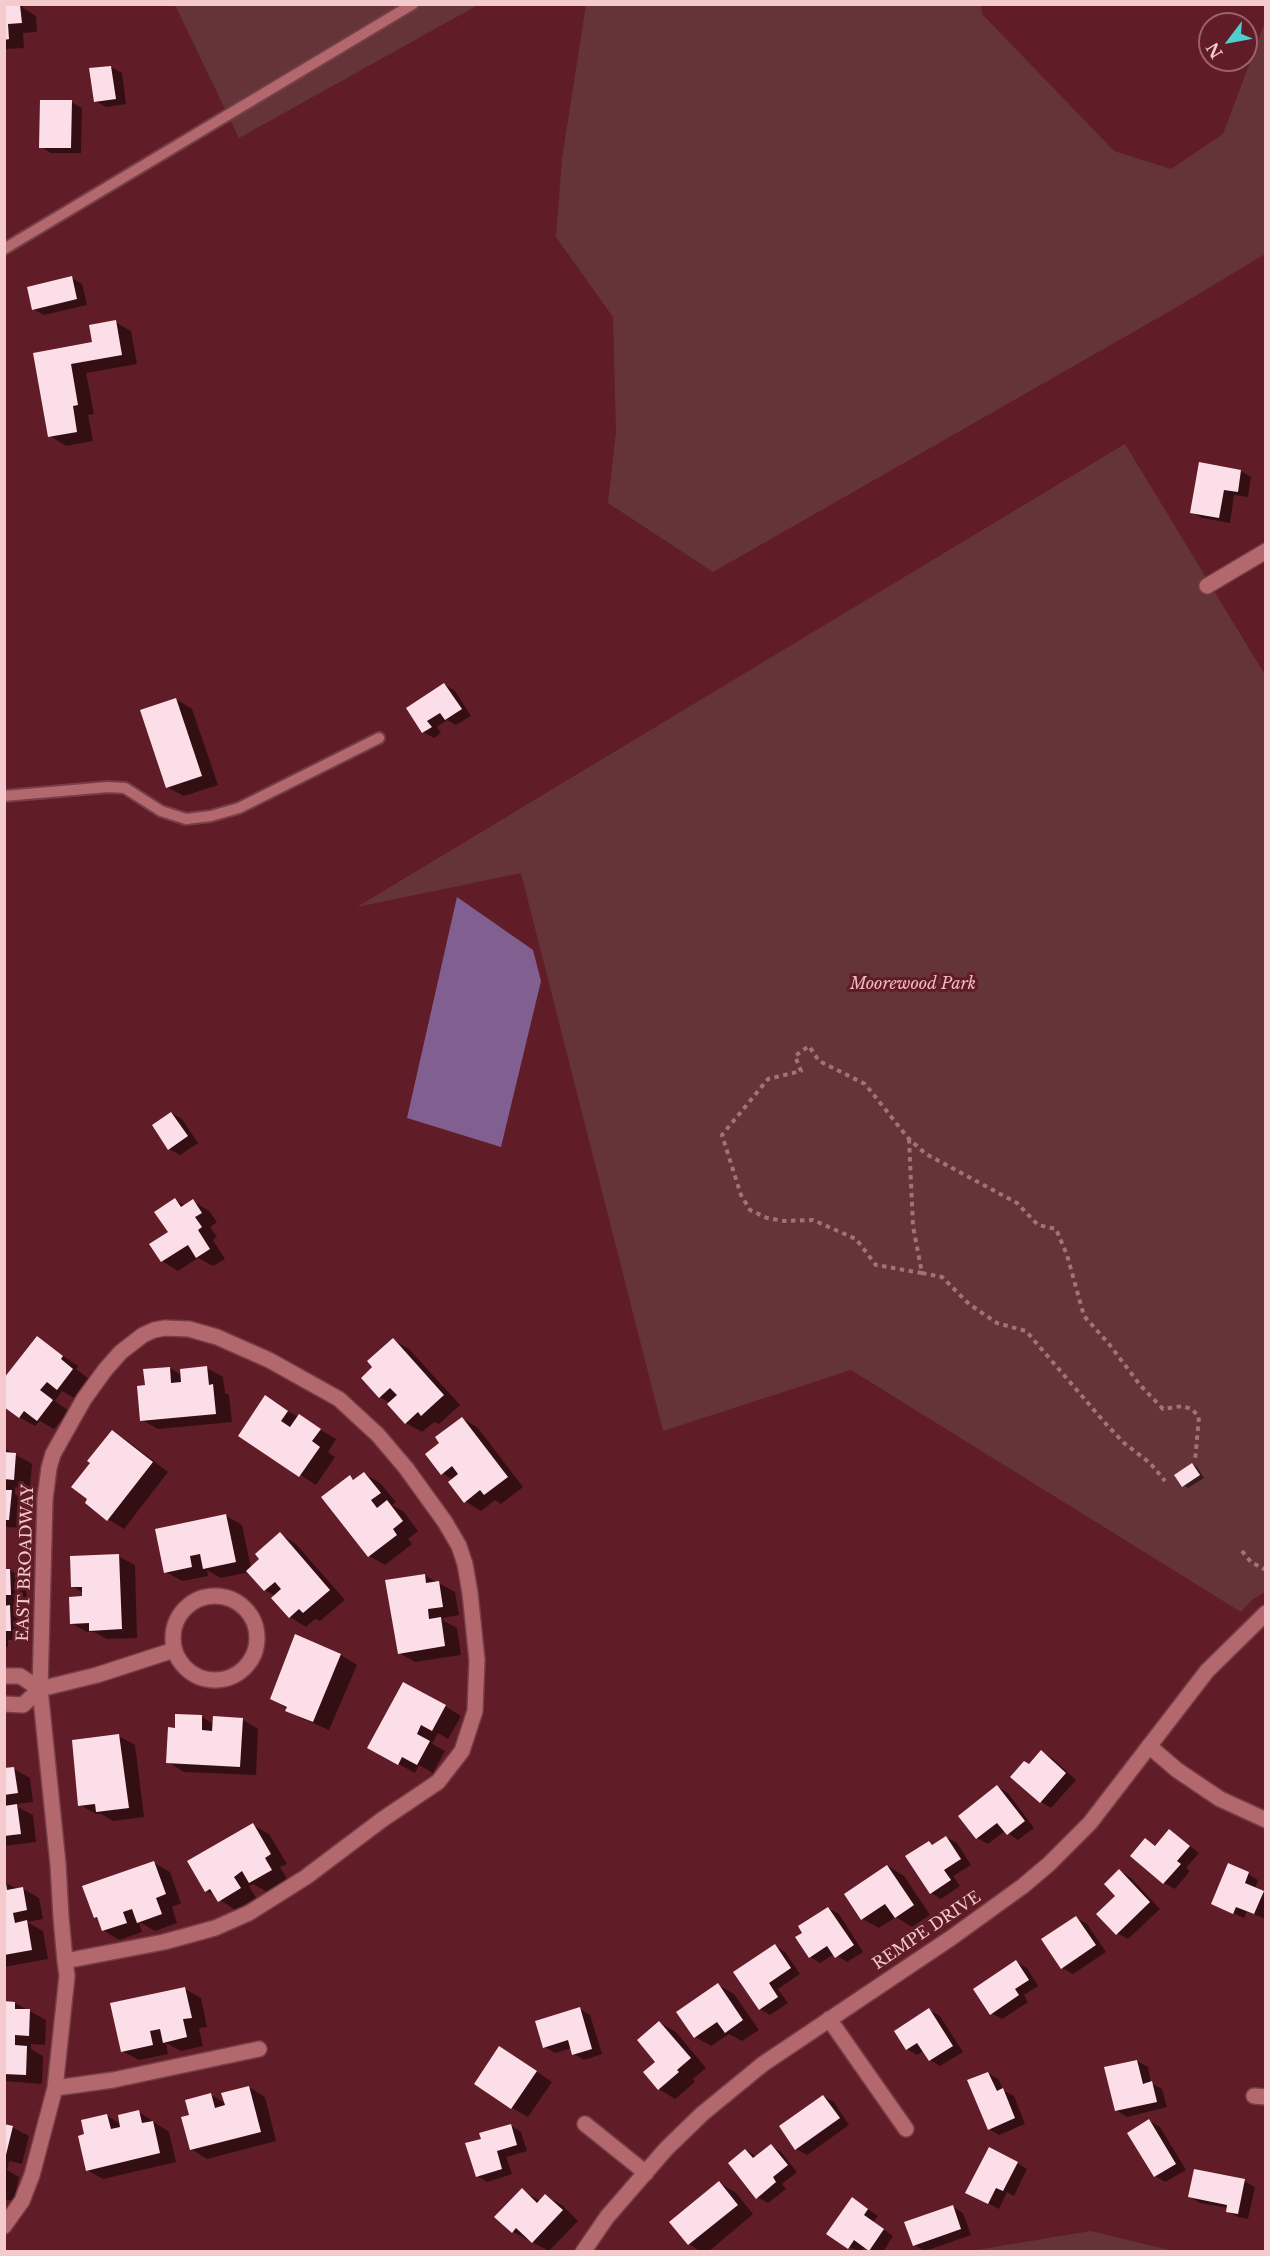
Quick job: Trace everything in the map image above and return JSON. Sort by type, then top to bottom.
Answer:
[{"type":"street","points":[[1207,586],[1266,551]]},
{"type":"street","name":"EAST BROADWAY","points":[[4,2226],[22,2201],[32,2175],[55,2088],[67,1976],[65,1961],[58,1864],[40,1689],[45,1499],[51,1461],[84,1399],[105,1370],[132,1342],[154,1330],[189,1329],[217,1337],[269,1360],[339,1400],[378,1435],[406,1467],[445,1522],[459,1546],[465,1564],[477,1660],[474,1711],[462,1751],[438,1782],[383,1818],[306,1877],[249,1913],[215,1928],[164,1942],[65,1961]]},
{"type":"street","points":[[209,1596],[221,1596],[234,1600],[245,1609],[255,1628],[257,1639],[252,1658],[237,1674],[224,1680],[205,1680],[192,1674],[179,1661],[174,1650],[173,1627],[182,1611],[195,1600],[209,1596]]},
{"type":"street","name":"REMPE DRIVE","points":[[583,2252],[607,2217],[666,2149],[702,2114],[763,2064],[951,1938],[1023,1886],[1090,1823],[1207,1671],[1266,1613]]},
{"type":"street","points":[[4,1704],[23,1705],[40,1689],[174,1650]]},
{"type":"street","points":[[4,1676],[20,1676],[40,1689]]},
{"type":"street","points":[[1149,1746],[1178,1770],[1220,1799],[1266,1820]]},
{"type":"street","points":[[829,2019],[906,2129]]},
{"type":"street","points":[[55,2088],[135,2076],[258,2049]]},
{"type":"street","points":[[585,2124],[646,2172]]},
{"type":"lane","points":[[4,249],[413,4]]},
{"type":"lane","points":[[4,796],[117,787],[125,788],[161,811],[186,819],[212,816],[239,808],[379,738]]},
{"type":"path","points":[[1165,1481],[1150,1463],[1124,1443],[1106,1424],[1026,1331],[997,1323],[969,1305],[942,1277],[876,1265],[856,1239],[813,1220],[776,1220],[750,1210],[738,1186],[722,1135],[768,1079],[801,1071],[795,1056],[809,1046],[819,1061],[865,1084],[909,1139],[926,1154],[1017,1203],[1038,1225],[1056,1229],[1067,1255],[1084,1316],[1140,1385],[1163,1409],[1182,1406],[1192,1408],[1199,1417],[1195,1461]]},
{"type":"path","points":[[909,1139],[913,1226],[922,1273]]},
{"type":"path","points":[[1242,1551],[1251,1562],[1266,1570]]},
{"type":"green space","points":[[175,5],[478,5],[239,138]]},
{"type":"green space","points":[[586,5],[981,5],[982,14],[1114,151],[1171,169],[1223,134],[1246,72],[1258,72],[1258,41],[1265,22],[1265,254],[1177,307],[713,572],[608,503],[616,432],[613,317],[556,237],[562,159]]},
{"type":"green space","name":"Moorewood Park","points":[[1125,444],[1265,675],[1265,1592],[1252,1600],[1241,1612],[851,1370],[663,1431],[521,873],[357,907]]},
{"type":"green space","points":[[1091,2231],[1173,2251],[971,2251]]},
{"type":"shaded area","points":[[457,897],[533,950],[541,981],[501,1147],[407,1118]]},
{"type":"building","points":[[4,4],[20,5],[22,23],[8,24],[9,39],[4,40]]},
{"type":"building","points":[[111,66],[116,99],[94,102],[89,68]]},
{"type":"building","points":[[40,100],[72,100],[71,148],[39,148]]},
{"type":"building","points":[[72,276],[77,299],[32,310],[27,287]]},
{"type":"building","points":[[116,320],[122,355],[71,364],[78,405],[73,406],[77,432],[48,437],[33,353],[92,342],[89,325]]},
{"type":"building","points":[[1199,462],[1241,470],[1238,492],[1224,490],[1219,518],[1190,513]]},
{"type":"building","points":[[444,683],[462,709],[445,720],[440,713],[427,721],[432,727],[422,733],[406,708]]},
{"type":"building","points":[[176,698],[202,776],[166,788],[140,710]]},
{"type":"building","points":[[171,1112],[188,1136],[168,1150],[152,1125]]},
{"type":"building","points":[[175,1198],[181,1207],[193,1199],[202,1213],[195,1217],[202,1227],[198,1230],[210,1249],[196,1258],[188,1245],[161,1262],[149,1244],[168,1232],[154,1212]]},
{"type":"building","points":[[37,1336],[63,1356],[61,1359],[73,1369],[57,1390],[47,1382],[40,1390],[53,1400],[37,1421],[24,1411],[19,1418],[4,1407],[4,1378]]},
{"type":"building","points":[[393,1338],[444,1395],[421,1416],[418,1412],[405,1424],[387,1404],[397,1395],[390,1388],[379,1398],[361,1378],[372,1367],[367,1361]]},
{"type":"building","points":[[207,1366],[209,1385],[213,1384],[216,1414],[140,1421],[137,1386],[145,1385],[143,1369],[170,1367],[171,1383],[181,1382],[180,1369]]},
{"type":"building","points":[[265,1395],[288,1411],[281,1421],[290,1427],[299,1414],[321,1429],[312,1441],[320,1447],[299,1477],[238,1436]]},
{"type":"building","points":[[462,1417],[508,1477],[484,1495],[480,1490],[464,1503],[448,1482],[458,1474],[452,1466],[441,1475],[425,1454],[439,1443],[435,1437]]},
{"type":"building","points":[[112,1430],[153,1462],[107,1521],[85,1503],[87,1499],[71,1487],[90,1463],[87,1461]]},
{"type":"building","points":[[4,1452],[16,1453],[14,1480],[4,1479]]},
{"type":"building","points":[[1192,1463],[1200,1475],[1182,1487],[1174,1475]]},
{"type":"building","points":[[364,1472],[381,1493],[371,1500],[377,1508],[387,1500],[403,1521],[393,1529],[397,1535],[368,1557],[321,1497],[350,1475],[353,1480]]},
{"type":"building","points":[[4,1490],[12,1490],[9,1520],[4,1520]]},
{"type":"building","points":[[226,1514],[236,1562],[203,1569],[200,1554],[190,1556],[192,1567],[164,1573],[155,1529]]},
{"type":"building","points":[[280,1532],[330,1590],[303,1613],[299,1609],[289,1618],[271,1598],[281,1589],[275,1582],[264,1591],[246,1571],[259,1559],[255,1554]]},
{"type":"building","points":[[119,1554],[122,1629],[89,1631],[89,1623],[70,1624],[69,1597],[82,1596],[82,1587],[71,1587],[70,1556]]},
{"type":"building","points":[[4,1569],[10,1569],[11,1595],[4,1595]]},
{"type":"building","points":[[425,1574],[426,1583],[439,1581],[443,1607],[428,1609],[429,1619],[441,1617],[445,1646],[398,1654],[385,1580]]},
{"type":"building","points":[[10,1605],[11,1631],[4,1631],[4,1606]]},
{"type":"building","points":[[295,1634],[341,1654],[313,1722],[285,1711],[287,1707],[270,1699]]},
{"type":"building","points":[[403,1682],[446,1705],[432,1731],[421,1725],[417,1734],[430,1741],[417,1765],[402,1757],[398,1765],[367,1748]]},
{"type":"building","points":[[175,1714],[202,1715],[202,1730],[212,1731],[213,1716],[243,1718],[240,1767],[166,1763],[168,1727],[175,1728]]},
{"type":"building","points":[[119,1734],[129,1808],[96,1812],[95,1804],[78,1806],[72,1740]]},
{"type":"building","points":[[1041,1750],[1066,1773],[1040,1803],[1010,1777],[1024,1761],[1029,1764]]},
{"type":"building","points":[[14,1767],[18,1793],[4,1795],[4,1768]]},
{"type":"building","points":[[997,1785],[1025,1821],[1007,1835],[997,1823],[976,1839],[958,1816]]},
{"type":"building","points":[[17,1804],[21,1834],[4,1836],[4,1806]]},
{"type":"building","points":[[253,1823],[271,1854],[265,1858],[272,1870],[249,1883],[242,1871],[234,1877],[241,1888],[218,1902],[210,1889],[205,1892],[187,1861]]},
{"type":"building","points":[[1169,1829],[1190,1846],[1177,1861],[1181,1864],[1163,1884],[1130,1856],[1145,1838],[1155,1846]]},
{"type":"building","points":[[946,1836],[961,1859],[944,1870],[951,1880],[930,1894],[905,1856],[929,1841],[932,1845]]},
{"type":"building","points":[[154,1861],[166,1894],[156,1898],[162,1914],[137,1923],[132,1909],[123,1912],[127,1923],[102,1931],[97,1917],[94,1918],[82,1886]]},
{"type":"building","points":[[1228,1863],[1249,1872],[1245,1883],[1264,1891],[1254,1914],[1236,1907],[1233,1914],[1211,1904]]},
{"type":"building","points":[[887,1865],[914,1905],[895,1918],[885,1904],[861,1920],[844,1894]]},
{"type":"building","points":[[1119,1869],[1150,1902],[1116,1935],[1096,1914],[1115,1896],[1104,1884]]},
{"type":"building","points":[[6,1883],[7,1890],[23,1887],[27,1910],[13,1913],[15,1923],[27,1920],[32,1950],[4,1955]]},
{"type":"building","points":[[828,1907],[854,1945],[835,1958],[827,1946],[809,1958],[795,1937],[802,1933],[798,1926]]},
{"type":"building","points":[[1076,1916],[1096,1945],[1061,1969],[1041,1939]]},
{"type":"building","points":[[775,1944],[791,1968],[769,1983],[778,1997],[759,2010],[733,1972]]},
{"type":"building","points":[[1016,1960],[1029,1980],[1015,1989],[1019,1995],[990,2015],[973,1989]]},
{"type":"building","points":[[718,1983],[743,2020],[725,2033],[717,2022],[694,2038],[676,2012]]},
{"type":"building","points":[[185,1987],[192,2018],[183,2019],[187,2037],[163,2043],[160,2029],[150,2031],[153,2045],[121,2052],[110,2003]]},
{"type":"building","points":[[4,2001],[15,2002],[15,2009],[30,2009],[29,2036],[15,2035],[15,2045],[27,2046],[26,2075],[4,2074]]},
{"type":"building","points":[[580,2007],[592,2049],[572,2055],[568,2040],[543,2048],[535,2021]]},
{"type":"building","points":[[929,2008],[953,2046],[929,2061],[917,2043],[906,2050],[894,2031]]},
{"type":"building","points":[[659,2021],[691,2058],[658,2090],[643,2072],[655,2062],[637,2040]]},
{"type":"building","points":[[499,2046],[537,2071],[511,2109],[474,2084]]},
{"type":"building","points":[[1137,2060],[1143,2084],[1152,2081],[1157,2102],[1115,2111],[1104,2067]]},
{"type":"building","points":[[988,2072],[997,2091],[1003,2088],[1015,2118],[988,2130],[967,2080]]},
{"type":"building","points":[[249,2086],[261,2132],[190,2150],[181,2117],[189,2115],[185,2100],[211,2093],[215,2108],[225,2105],[221,2093]]},
{"type":"building","points":[[823,2095],[840,2118],[795,2150],[779,2126]]},
{"type":"building","points":[[139,2110],[142,2123],[153,2121],[160,2153],[86,2171],[78,2136],[84,2134],[81,2120],[107,2114],[111,2129],[120,2127],[118,2115]]},
{"type":"building","points":[[1149,2119],[1176,2164],[1154,2177],[1127,2133]]},
{"type":"building","points":[[4,2124],[13,2126],[5,2159],[4,2159]]},
{"type":"building","points":[[511,2124],[517,2145],[497,2151],[502,2169],[476,2177],[465,2143],[481,2139],[479,2133]]},
{"type":"building","points":[[771,2144],[788,2165],[773,2177],[776,2182],[756,2199],[728,2163],[745,2149],[753,2158]]},
{"type":"building","points":[[989,2147],[1018,2162],[1003,2191],[996,2188],[988,2204],[965,2193]]},
{"type":"building","points":[[1194,2169],[1245,2179],[1238,2214],[1226,2212],[1227,2205],[1188,2197]]},
{"type":"building","points":[[719,2181],[738,2205],[688,2245],[669,2222]]},
{"type":"building","points":[[522,2188],[537,2203],[545,2194],[563,2210],[532,2243],[516,2228],[512,2233],[494,2217]]},
{"type":"building","points":[[852,2197],[868,2209],[864,2215],[884,2229],[869,2251],[854,2240],[848,2249],[826,2234]]},
{"type":"building","points":[[953,2205],[961,2229],[913,2246],[904,2222]]}]
